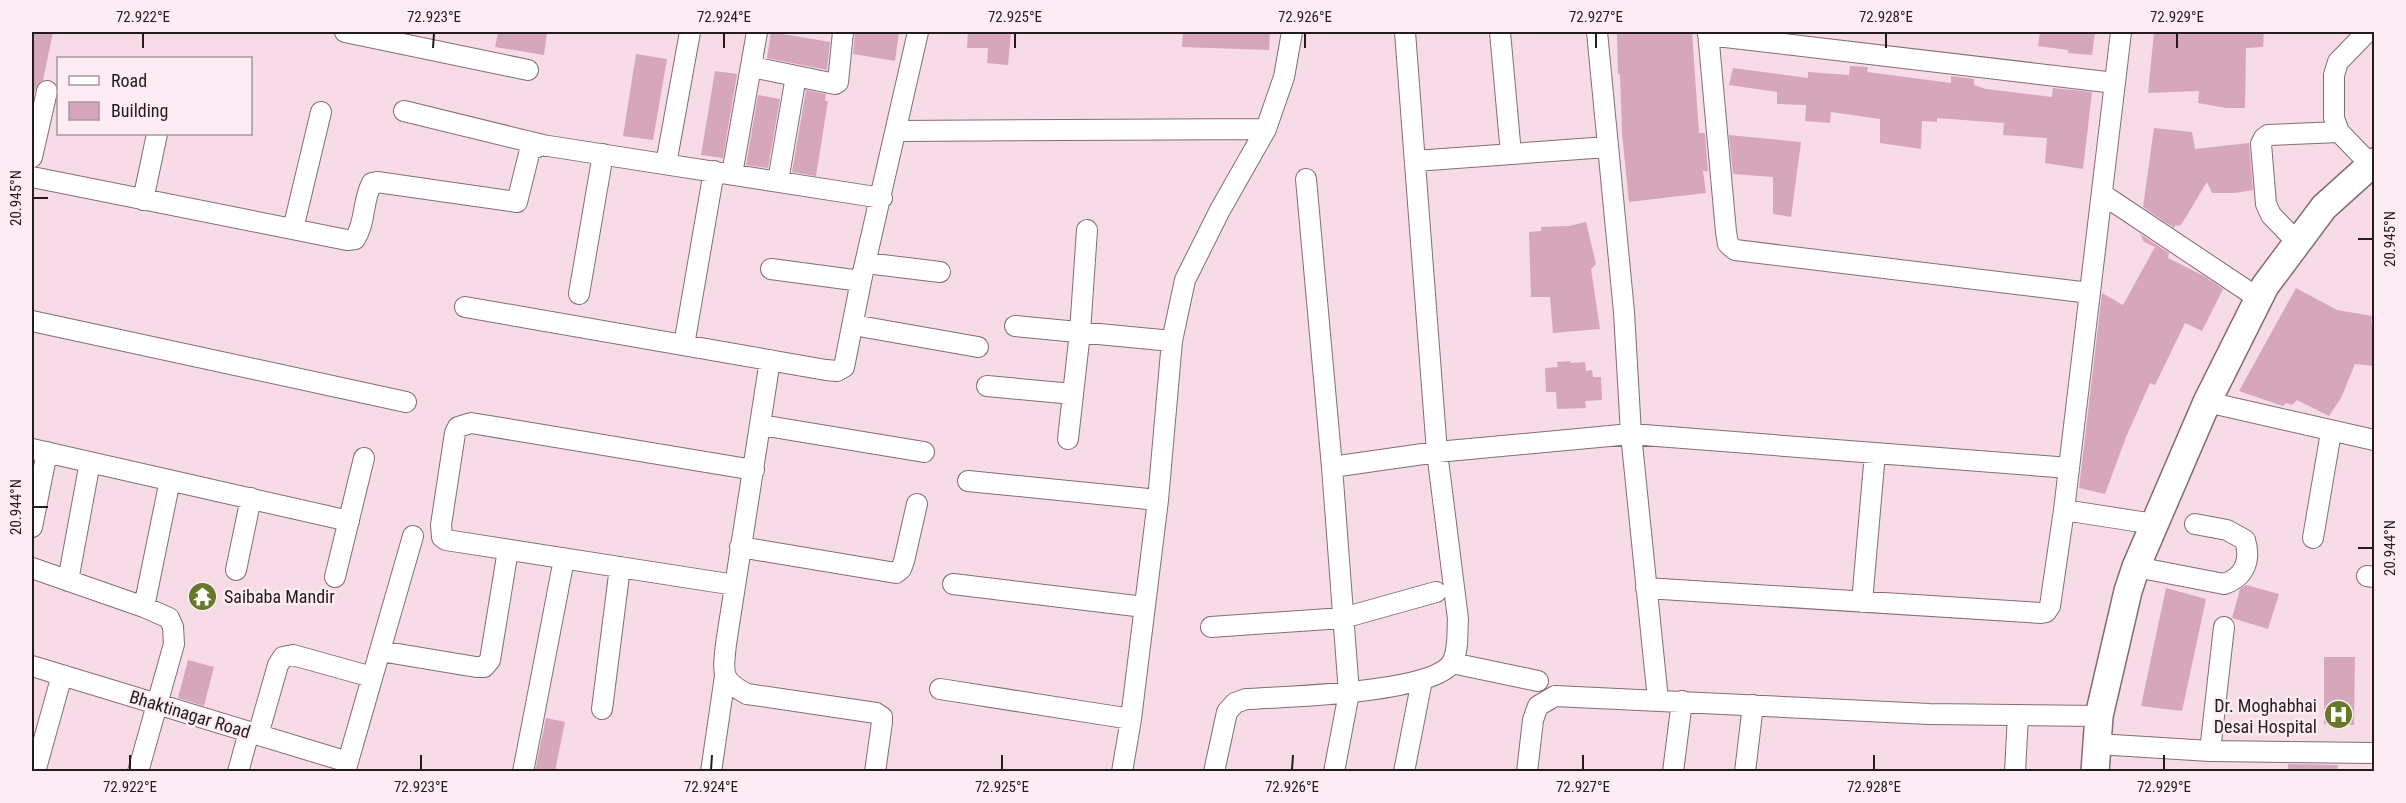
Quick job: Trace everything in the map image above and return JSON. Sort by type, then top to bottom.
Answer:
[{"type":"main road","points":[[2095,771],[2099,717],[2128,591],[2136,567],[2207,402],[2265,286],[2324,207],[2373,163]]},
{"type":"street","points":[[345,32],[528,70]]},
{"type":"street","points":[[666,164],[690,32]]},
{"type":"street","points":[[684,345],[723,173],[752,67],[757,32]]},
{"type":"street","points":[[752,67],[831,84],[838,82],[843,32]]},
{"type":"street","points":[[465,307],[837,371],[844,367],[918,32]]},
{"type":"street","points":[[1122,771],[1131,719],[1158,500],[1172,341],[1185,280],[1220,210],[1266,129],[1284,78],[1292,32]]},
{"type":"street","points":[[1214,771],[1227,712],[1235,703],[1246,699],[1349,693],[1422,680],[1440,674],[1452,663],[1458,619],[1437,452],[1405,32]]},
{"type":"street","points":[[1500,32],[1511,154]]},
{"type":"street","points":[[1597,32],[1624,312],[1631,434],[1658,700]]},
{"type":"street","points":[[1646,588],[2046,612],[2050,606],[2064,510],[2121,32]]},
{"type":"street","points":[[2090,293],[1735,250],[1728,244],[1726,232],[1708,33],[2115,83]]},
{"type":"street","points":[[2365,34],[2338,62],[2334,75],[2334,118],[2339,132],[2373,163]]},
{"type":"street","points":[[778,181],[796,76]]},
{"type":"street","points":[[32,157],[47,91]]},
{"type":"street","points":[[404,111],[548,146]]},
{"type":"street","points":[[293,229],[321,112]]},
{"type":"street","points":[[897,131],[1266,129]]},
{"type":"street","points":[[2297,242],[2271,215],[2266,204],[2261,144],[2268,135],[2339,132]]},
{"type":"street","points":[[143,200],[157,135]]},
{"type":"street","points":[[32,177],[347,240],[355,239],[360,232],[368,190],[372,183],[517,202],[530,150],[542,145],[882,198]]},
{"type":"street","points":[[1415,161],[1607,147]]},
{"type":"street","points":[[579,294],[603,154]]},
{"type":"street","points":[[1306,179],[1332,467],[1349,693],[1334,771]]},
{"type":"street","points":[[2102,194],[2258,298]]},
{"type":"street","points":[[1068,439],[1080,332],[1087,230]]},
{"type":"street","points":[[771,269],[940,272]]},
{"type":"street","points":[[32,321],[406,402]]},
{"type":"street","points":[[853,324],[978,347]]},
{"type":"street","points":[[1016,326],[1172,341]]},
{"type":"street","points":[[711,771],[725,676],[726,644],[770,360]]},
{"type":"street","points":[[987,386],[1073,394]]},
{"type":"street","points":[[2207,402],[2374,440]]},
{"type":"street","points":[[735,585],[446,540],[442,537],[441,525],[455,433],[458,427],[471,423],[754,470]]},
{"type":"street","points":[[761,425],[924,452]]},
{"type":"street","points":[[2313,538],[2331,432]]},
{"type":"street","points":[[1332,467],[1437,452],[1631,434],[2069,468]]},
{"type":"street","points":[[32,527],[39,450],[349,521]]},
{"type":"street","points":[[1862,602],[1875,453]]},
{"type":"street","points":[[335,577],[364,458]]},
{"type":"street","points":[[68,581],[90,462]]},
{"type":"street","points":[[144,607],[170,480]]},
{"type":"street","points":[[968,482],[1158,500]]},
{"type":"street","points":[[236,570],[251,498]]},
{"type":"street","points":[[740,547],[896,573],[901,569],[904,561],[917,504]]},
{"type":"street","points":[[2064,510],[2154,524]]},
{"type":"street","points":[[2136,567],[2224,584],[2234,581],[2248,562],[2245,540],[2227,530],[2195,524]]},
{"type":"street","points":[[347,767],[413,536]]},
{"type":"street","points":[[380,651],[476,668],[484,667],[490,660],[508,550]]},
{"type":"street","points":[[523,771],[564,559]]},
{"type":"street","points":[[602,709],[620,567]]},
{"type":"street","points":[[32,568],[170,618],[174,644],[138,771]]},
{"type":"street","points":[[953,584],[1144,607]]},
{"type":"street","points":[[1211,627],[1343,618],[1436,592]]},
{"type":"street","points":[[2210,751],[2224,627]]},
{"type":"street","points":[[238,771],[283,657],[293,655],[372,677]]},
{"type":"street","points":[[1452,663],[1538,681]]},
{"type":"street","name":"Bhaktinagar Road","points":[[32,666],[253,733],[347,767]]},
{"type":"street","points":[[35,771],[62,675]]},
{"type":"street","points":[[725,676],[730,685],[747,694],[876,713],[882,717],[882,722],[875,771]]},
{"type":"street","points":[[1404,771],[1422,680]]},
{"type":"street","points":[[940,689],[1131,719]]},
{"type":"street","points":[[1527,771],[1533,720],[1538,706],[1555,696],[1929,714],[2099,717]]},
{"type":"street","points":[[1673,771],[1682,701]]},
{"type":"street","points":[[1745,771],[1753,705]]},
{"type":"street","points":[[2015,771],[2018,715]]},
{"type":"street","points":[[2097,744],[2210,751],[2374,753]]},
{"type":"building","points":[[32,32],[53,32],[43,80],[36,88],[32,101]]},
{"type":"building","points":[[498,32],[547,32],[544,55],[495,47]]},
{"type":"building","points":[[771,32],[830,42],[827,70],[767,58]]},
{"type":"building","points":[[855,32],[899,32],[895,61],[853,54]]},
{"type":"building","points":[[968,32],[1011,32],[1008,65],[987,63],[988,48],[967,48]]},
{"type":"building","points":[[1183,32],[1270,32],[1269,50],[1182,47]]},
{"type":"building","points":[[1617,32],[1692,32],[1699,133],[1705,133],[1708,171],[1703,171],[1706,193],[1629,202],[1622,133]]},
{"type":"building","points":[[2040,32],[2095,32],[2092,55],[2068,53],[2068,50],[2038,46]]},
{"type":"building","points":[[2154,32],[2264,32],[2263,47],[2246,48],[2245,108],[2226,108],[2198,103],[2199,91],[2148,93]]},
{"type":"building","points":[[636,54],[667,59],[653,140],[623,136]]},
{"type":"building","points":[[1850,66],[1868,67],[1867,72],[1951,83],[1951,76],[1974,79],[1974,85],[1986,89],[2052,97],[2053,88],[2092,92],[2083,169],[2045,163],[2047,138],[2003,135],[2004,123],[1937,118],[1937,122],[1922,121],[1921,149],[1880,143],[1880,119],[1831,112],[1830,123],[1805,121],[1806,105],[1777,104],[1777,92],[1729,85],[1733,68],[1808,78],[1808,72],[1849,75]]},
{"type":"building","points":[[715,71],[737,74],[723,158],[701,155]]},
{"type":"building","points":[[806,90],[826,94],[825,101],[828,101],[816,176],[792,172]]},
{"type":"building","points":[[758,95],[780,99],[768,168],[746,165]]},
{"type":"building","points":[[2154,128],[2192,132],[2195,149],[2249,143],[2253,190],[2212,193],[2207,182],[2181,225],[2174,228],[2143,207]]},
{"type":"building","points":[[1729,135],[1801,142],[1791,217],[1773,214],[1773,177],[1733,174]]},
{"type":"building","points":[[1586,222],[1596,264],[1591,269],[1600,329],[1553,333],[1550,297],[1531,297],[1529,232],[1541,231],[1541,227],[1569,226]]},
{"type":"building","points":[[2140,234],[2169,253],[2168,258],[2204,276],[2223,289],[2202,331],[2185,323],[2155,385],[2150,383],[2126,437],[2105,494],[2079,488],[2102,293],[2123,305],[2155,247],[2144,242]]},
{"type":"building","points":[[2296,288],[2337,310],[2372,316],[2374,366],[2355,364],[2341,398],[2329,416],[2297,400],[2292,405],[2286,403],[2283,406],[2239,391]]},
{"type":"building","points":[[1570,361],[1571,363],[1585,362],[1586,371],[1592,370],[1593,377],[1601,377],[1602,400],[1585,401],[1586,408],[1557,409],[1556,392],[1546,392],[1545,368],[1558,367],[1557,362]]},
{"type":"building","points":[[2246,585],[2279,594],[2268,629],[2232,618],[2240,589]]},
{"type":"building","points":[[2166,588],[2206,599],[2182,711],[2141,706]]},
{"type":"building","points":[[2324,657],[2355,657],[2354,725],[2324,724]]},
{"type":"building","points":[[188,660],[214,667],[204,706],[178,698]]},
{"type":"building","points":[[546,718],[565,722],[555,771],[535,771]]},
{"type":"building","points":[[2288,764],[2338,765],[2337,771],[2288,771]]},
{"type":"place","name":"Saibaba Mandir","points":[[203,596]]},
{"type":"place","name":"Dr. Moghabhai Desai Hospital","points":[[2338,715]]}]
